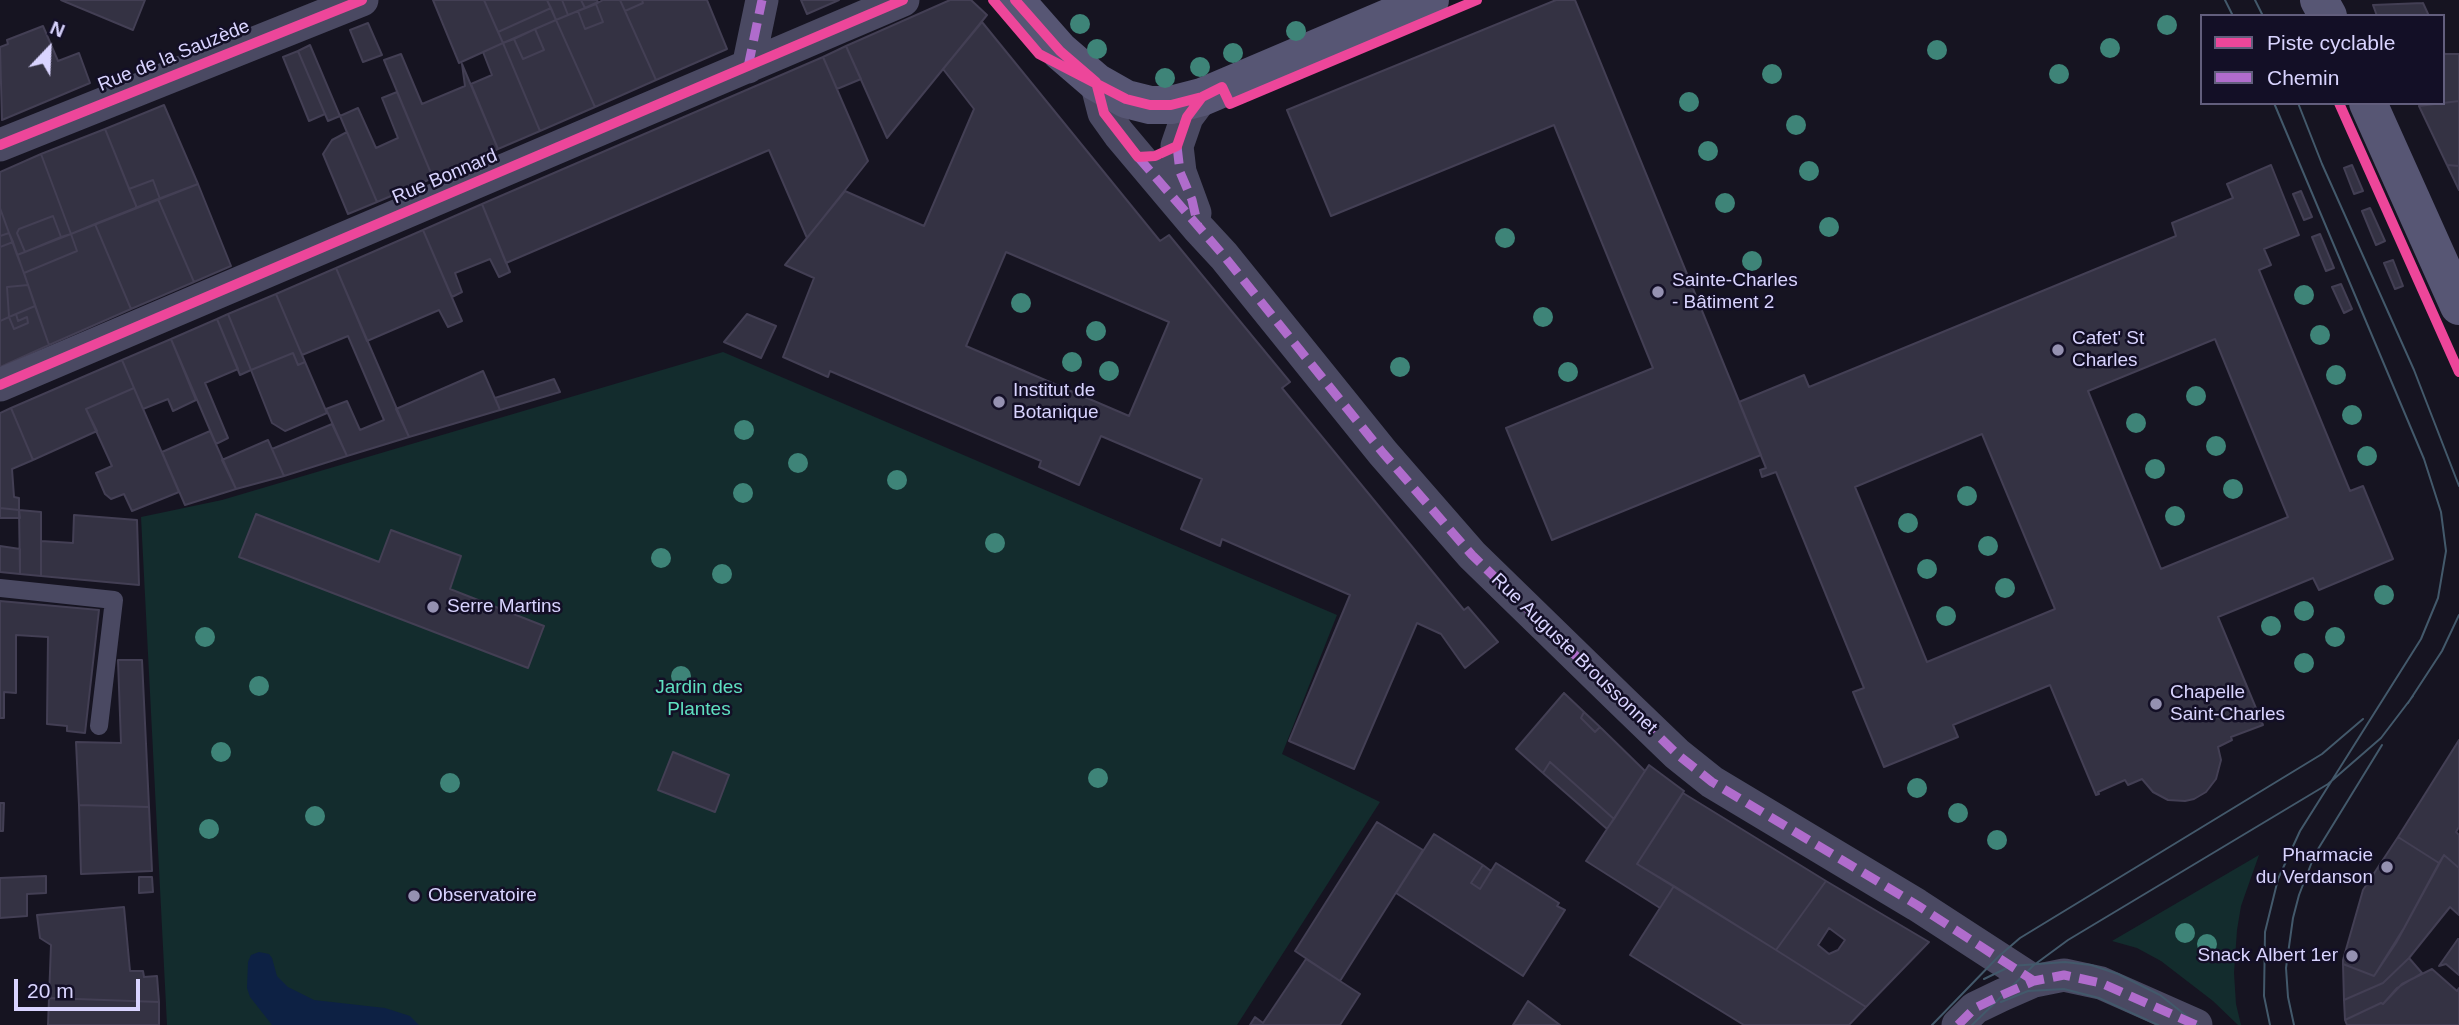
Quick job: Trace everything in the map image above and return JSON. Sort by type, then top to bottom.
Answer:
[{"type":"main road","points":[[1015,0],[1060,51],[1096,82],[1126,99],[1150,105],[1171,105],[1202,97],[1430,0]]},
{"type":"main road","points":[[2369,105],[2459,306]]},
{"type":"street","name":"Rue de la Sauzède","points":[[0,145],[362,0]]},
{"type":"street","points":[[748,67],[762,0]]},
{"type":"street","name":"Rue Bonnard","points":[[0,385],[903,0]]},
{"type":"street","name":"Rue Auguste Broussonnet","points":[[1096,82],[1104,113],[1138,157],[1224,256],[1383,453],[1472,555],[1677,754],[1712,782],[1917,905],[2034,981]]},
{"type":"street","points":[[1138,157],[1155,156],[1177,146],[1187,117],[1202,97]]},
{"type":"street","name":"Rue Auguste Broussonnet","points":[[1177,146],[1180,172],[1192,200],[1199,229]]},
{"type":"street","points":[[1958,1025],[1975,1008],[2034,981],[2064,975],[2110,986],[2196,1025]]},
{"type":"lane","points":[[0,588],[114,600],[99,726]]},
{"type":"green space","name":"Jardin des Plantes","points":[[723,352],[1337,615],[1282,754],[1380,802],[1237,1025],[167,1025],[141,517],[222,500]]},
{"type":"green space","points":[[2259,855],[2241,906],[2237,930],[2234,973],[2236,1004],[2241,1025],[2238,1025],[2213,1001],[2161,961],[2137,948],[2112,941]]},
{"type":"water","points":[[259,952],[269,954],[277,976],[288,987],[314,1000],[385,1008],[410,1016],[419,1025],[272,1025],[250,997],[247,988],[248,962],[251,955]]},
{"type":"building","points":[[61,0],[145,0],[133,30]]},
{"type":"building","points":[[433,0],[484,0],[503,43],[459,63]]},
{"type":"building","points":[[484,0],[547,0],[551,8],[498,32]]},
{"type":"building","points":[[547,0],[562,0],[568,15],[556,20]]},
{"type":"building","points":[[562,0],[581,0],[585,8],[568,15]]},
{"type":"building","points":[[581,0],[597,0],[598,2],[585,8]]},
{"type":"building","points":[[603,0],[620,0],[656,80],[595,107],[556,20],[578,11],[585,29],[603,22],[596,4]]},
{"type":"building","points":[[620,0],[642,0],[643,3],[625,11]]},
{"type":"building","points":[[642,0],[707,0],[727,49],[656,80],[625,11],[643,3]]},
{"type":"building","points":[[801,0],[839,0],[807,14]]},
{"type":"building","points":[[950,0],[971,0],[987,15],[887,138],[846,46]]},
{"type":"building","name":"Sainte-Charles - Bâtiment 2","points":[[1556,0],[1575,0],[1761,455],[1552,540],[1506,428],[1653,368],[1554,125],[1331,216],[1287,110]]},
{"type":"building","points":[[2423,3],[2428,14],[2376,14],[2373,5]]},
{"type":"building","points":[[596,4],[603,22],[585,29],[578,11]]},
{"type":"building","points":[[551,8],[556,20],[503,43],[498,32]]},
{"type":"building","points":[[556,20],[595,107],[540,131],[503,43],[514,39],[523,59],[544,50],[535,29]]},
{"type":"building","name":"Institut de Botanique","points":[[982,22],[1160,241],[1169,235],[1290,382],[1282,388],[1464,610],[1468,607],[1498,642],[1465,668],[1441,634],[1417,623],[1354,769],[1289,741],[1350,595],[1222,539],[1220,546],[1181,529],[1202,479],[1101,436],[1079,485],[1039,467],[1041,461],[830,371],[828,377],[783,357],[814,278],[785,265],[845,191],[924,226],[974,109],[943,69]],"holes":[[[1006,252],[1169,322],[1129,416],[966,346]]]},
{"type":"building","points":[[368,23],[382,55],[363,62],[350,30]]},
{"type":"building","points":[[43,26],[58,61],[79,53],[90,83],[2,120],[0,47],[8,44],[7,40]]},
{"type":"building","points":[[535,29],[544,50],[523,59],[514,39]]},
{"type":"building","points":[[503,43],[540,131],[498,149],[471,84],[492,75],[483,52]]},
{"type":"building","points":[[310,45],[340,116],[328,121],[298,51]]},
{"type":"building","points":[[846,46],[861,79],[837,89],[823,57]]},
{"type":"building","points":[[298,51],[325,114],[309,121],[283,57]]},
{"type":"building","points":[[401,54],[422,104],[465,86],[462,64],[498,149],[433,178],[384,60]]},
{"type":"building","points":[[2445,54],[2459,54],[2459,101],[2445,103]]},
{"type":"building","points":[[823,57],[868,161],[807,238],[769,150],[506,263],[482,204]]},
{"type":"building","points":[[397,92],[433,178],[377,202],[340,116],[358,108],[376,148],[398,138],[382,98]]},
{"type":"building","points":[[2459,101],[2459,166],[2447,165],[2419,106],[2445,105],[2445,103]]},
{"type":"building","points":[[164,105],[198,184],[160,199],[153,180],[129,189],[105,129]]},
{"type":"building","points":[[105,129],[137,208],[71,234],[41,154]]},
{"type":"building","points":[[347,132],[377,202],[348,214],[323,154],[332,140]]},
{"type":"building","points":[[41,154],[71,234],[61,237],[53,216],[19,229],[17,233],[25,252],[17,255],[0,208],[0,172]]},
{"type":"building","points":[[2271,165],[2299,235],[2264,249],[2271,265],[2259,270],[2350,491],[2363,486],[2393,559],[2319,590],[2313,578],[2218,617],[2263,725],[2231,737],[2232,740],[2218,747],[2221,760],[2216,779],[2206,792],[2194,799],[2168,800],[2153,792],[2142,779],[2128,785],[2125,780],[2096,795],[2050,685],[1953,725],[1958,737],[1884,767],[1853,692],[1864,688],[1776,472],[1762,477],[1760,470],[1766,468],[1739,402],[1804,375],[1809,387],[2176,236],[2172,223],[2233,198],[2227,184]],"holes":[[[2215,339],[2288,517],[2161,569],[2088,391]],[[1982,434],[2055,609],[1927,662],[1855,487]]]},
{"type":"building","points":[[2352,165],[2363,191],[2354,194],[2344,168]]},
{"type":"building","points":[[2447,165],[2459,166],[2459,190]]},
{"type":"building","points":[[153,180],[160,199],[137,208],[129,189]]},
{"type":"building","points":[[198,184],[231,266],[194,282],[158,199]]},
{"type":"building","points":[[2301,191],[2312,217],[2304,220],[2293,194]]},
{"type":"building","points":[[158,199],[194,282],[131,309],[95,224]]},
{"type":"building","points":[[482,204],[510,272],[499,277],[490,259],[455,273],[462,292],[452,297],[423,230]]},
{"type":"building","points":[[0,208],[9,233],[0,236]]},
{"type":"building","points":[[2370,208],[2385,241],[2376,245],[2362,211]]},
{"type":"building","points":[[53,216],[61,237],[25,252],[17,233],[19,229]]},
{"type":"building","points":[[95,224],[131,309],[49,345],[24,273],[77,251],[71,234]]},
{"type":"building","points":[[423,230],[462,321],[448,327],[439,310],[367,341],[336,268]]},
{"type":"building","points":[[9,233],[13,242],[0,247],[0,236]]},
{"type":"building","points":[[71,234],[77,251],[24,273],[17,255]]},
{"type":"building","points":[[2320,234],[2334,268],[2326,271],[2312,237]]},
{"type":"building","points":[[13,242],[28,285],[7,287],[9,317],[0,321],[0,247]]},
{"type":"building","points":[[2393,260],[2403,286],[2395,289],[2384,263]]},
{"type":"building","points":[[336,268],[409,437],[347,456],[326,409],[347,401],[360,430],[384,420],[348,336],[302,355],[276,294]]},
{"type":"building","points":[[2341,284],[2352,309],[2344,313],[2332,287]]},
{"type":"building","points":[[28,285],[35,306],[9,317],[7,287]]},
{"type":"building","points":[[276,294],[305,362],[298,365],[293,353],[251,370],[228,314]]},
{"type":"building","points":[[35,306],[49,345],[0,367],[0,321],[9,317],[14,329],[28,323],[27,317],[18,321],[16,314]]},
{"type":"building","points":[[16,314],[18,321],[27,317],[28,323],[14,329],[9,317]]},
{"type":"building","points":[[228,314],[251,370],[240,375],[217,319]]},
{"type":"building","points":[[747,314],[776,326],[761,358],[724,342]]},
{"type":"building","points":[[217,319],[238,369],[205,383],[228,438],[216,444],[171,339]]},
{"type":"building","points":[[171,339],[196,400],[173,411],[168,399],[143,409],[122,360]]},
{"type":"building","points":[[293,353],[298,365],[305,362],[327,413],[285,431],[272,423],[251,370]]},
{"type":"building","points":[[122,360],[134,388],[86,409],[97,431],[33,460],[11,408]]},
{"type":"building","points":[[483,371],[500,410],[409,437],[396,409]]},
{"type":"building","points":[[554,379],[560,392],[500,410],[495,398]]},
{"type":"building","points":[[134,388],[179,492],[132,511],[124,494],[111,499],[105,494],[96,473],[112,466],[86,409]]},
{"type":"building","points":[[11,408],[33,460],[12,469],[14,497],[19,498],[19,510],[0,508],[0,413]]},
{"type":"building","points":[[332,424],[347,456],[284,476],[272,449]]},
{"type":"building","points":[[210,431],[236,489],[185,505],[162,452]]},
{"type":"building","points":[[268,440],[284,476],[236,489],[222,460]]},
{"type":"building","points":[[0,508],[19,510],[20,518],[0,518]]},
{"type":"building","points":[[19,510],[41,512],[41,576],[20,574]]},
{"type":"building","name":"Serre Martins","points":[[256,514],[379,562],[391,530],[461,556],[450,589],[544,626],[528,668],[239,557]]},
{"type":"building","points":[[74,515],[137,520],[139,585],[41,576],[41,541],[73,543]]},
{"type":"building","points":[[0,546],[20,549],[20,574],[0,572]]},
{"type":"building","points":[[0,601],[99,610],[85,733],[67,731],[67,726],[47,724],[48,637],[16,635],[16,693],[4,692],[4,718],[0,718]]},
{"type":"building","points":[[118,660],[142,660],[149,807],[79,805],[76,742],[121,743]]},
{"type":"building","points":[[1564,693],[1584,712],[1581,718],[1595,732],[1600,727],[1645,771],[1614,819],[1550,762],[1543,773],[1516,749]]},
{"type":"building","points":[[1584,712],[1600,727],[1595,732],[1581,718]]},
{"type":"building","points":[[2459,740],[2459,827],[2456,832],[2459,835],[2459,868],[2444,855],[2439,863],[2398,837]]},
{"type":"building","points":[[673,752],[729,775],[715,812],[658,790]]},
{"type":"building","points":[[1550,762],[1614,819],[1607,829],[1543,773]]},
{"type":"building","points":[[1649,765],[1684,791],[1637,864],[1674,886],[1660,908],[1586,861]]},
{"type":"building","points":[[1683,793],[1826,881],[1776,950],[1637,864]]},
{"type":"building","points":[[0,803],[4,803],[3,831],[0,831]]},
{"type":"building","points":[[79,805],[149,807],[152,871],[81,874]]},
{"type":"building","points":[[1377,822],[1423,850],[1340,981],[1295,951]]},
{"type":"building","points":[[1434,834],[1483,865],[1471,883],[1480,889],[1496,863],[1559,903],[1557,906],[1565,910],[1523,976],[1396,893]]},
{"type":"building","points":[[2398,837],[2439,863],[2374,976],[2343,964],[2343,960],[2363,890]]},
{"type":"building","points":[[2444,855],[2459,868],[2459,915],[2450,907],[2409,958],[2383,983],[2344,1000],[2343,964],[2374,976],[2396,943]]},
{"type":"building","points":[[1483,865],[1491,871],[1480,889],[1471,883]]},
{"type":"building","points":[[46,876],[46,893],[27,894],[27,916],[0,918],[0,878]]},
{"type":"building","points":[[139,877],[152,877],[153,892],[139,893]]},
{"type":"building","points":[[1826,881],[1929,942],[1866,1007],[1776,950]],"holes":[[[1829,928],[1845,940],[1838,950],[1829,954],[1818,945]]]},
{"type":"building","points":[[1674,886],[1866,1007],[1849,1025],[1744,1025],[1630,955]]},
{"type":"building","points":[[124,907],[130,971],[143,971],[144,977],[157,976],[159,1002],[49,998],[51,945],[40,938],[37,915]]},
{"type":"building","points":[[2458,939],[2459,975],[2446,964],[2439,966]]},
{"type":"building","points":[[2409,958],[2422,973],[2397,988],[2383,1004],[2345,1020],[2344,1000],[2383,983]]},
{"type":"building","points":[[1306,959],[1360,994],[1340,1025],[1250,1025],[1255,1017],[1263,1023]]},
{"type":"building","points":[[2432,969],[2457,991],[2459,988],[2459,1025],[2347,1025],[2345,1020],[2383,1004],[2402,984]]},
{"type":"building","points":[[49,998],[159,1002],[159,1025],[48,1025]]},
{"type":"building","points":[[1528,1001],[1560,1025],[1513,1025]]},
{"type":"tram line","points":[[2225,0],[2232,14]]},
{"type":"tram line","points":[[2255,0],[2262,14]]},
{"type":"tram line","points":[[2270,1025],[2264,996],[2265,932],[2278,879],[2300,831],[2421,639],[2438,598],[2446,551],[2441,512],[2424,459],[2275,105]]},
{"type":"tram line","points":[[2299,105],[2322,164],[2414,370],[2459,486]]},
{"type":"tram line","points":[[2408,703],[2442,651],[2459,615]]},
{"type":"tram line","points":[[1972,1025],[2034,965],[2068,940],[2328,784],[2381,738],[2413,696]]},
{"type":"tram line","points":[[1932,1025],[2020,938],[2322,754],[2363,719]]},
{"type":"tram line","points":[[2294,1025],[2286,968],[2299,895],[2315,854],[2382,745]]},
{"type":"tram line","points":[[1984,979],[2011,966],[2065,962],[2091,965],[2118,974],[2160,995],[2198,1025]]},
{"type":"tram line","points":[[2001,1002],[2028,991],[2064,989],[2099,998],[2158,1025]]},
{"type":"marked path","points":[[748,67],[762,0]]},
{"type":"marked path","points":[[1177,146],[1180,172],[1192,200],[1198,226]]},
{"type":"marked path","points":[[1138,157],[1224,256],[1383,453],[1472,555],[1677,754],[1712,782],[1917,905],[2034,981]]},
{"type":"marked path","points":[[1958,1025],[1975,1008],[2002,995],[2034,981],[2064,975],[2101,983],[2196,1025]]},
{"type":"cycle path","points":[[0,145],[362,0]]},
{"type":"cycle path","points":[[0,385],[903,0]]},
{"type":"cycle path","points":[[993,0],[1039,54],[1126,99],[1150,105],[1171,105],[1202,97],[1222,87],[1230,104],[1477,0]]},
{"type":"cycle path","points":[[1015,0],[1060,51],[1096,82],[1104,113],[1138,157],[1155,156],[1177,146],[1187,117],[1202,97]]},
{"type":"cycle path","points":[[2340,105],[2459,372]]},
{"type":"place","name":"Sainte-Charles - Bâtiment 2","points":[[1658,292]]},
{"type":"place","name":"Cafet' St Charles","points":[[2058,350]]},
{"type":"place","name":"Institut de Botanique","points":[[999,402]]},
{"type":"place","name":"Serre Martins","points":[[433,607]]},
{"type":"place","name":"Chapelle Saint-Charles","points":[[2156,704]]},
{"type":"place","name":"Pharmacie du Verdanson","points":[[2387,867]]},
{"type":"place","name":"Observatoire","points":[[414,896]]},
{"type":"place","name":"Snack Albert 1er","points":[[2352,956]]}]
